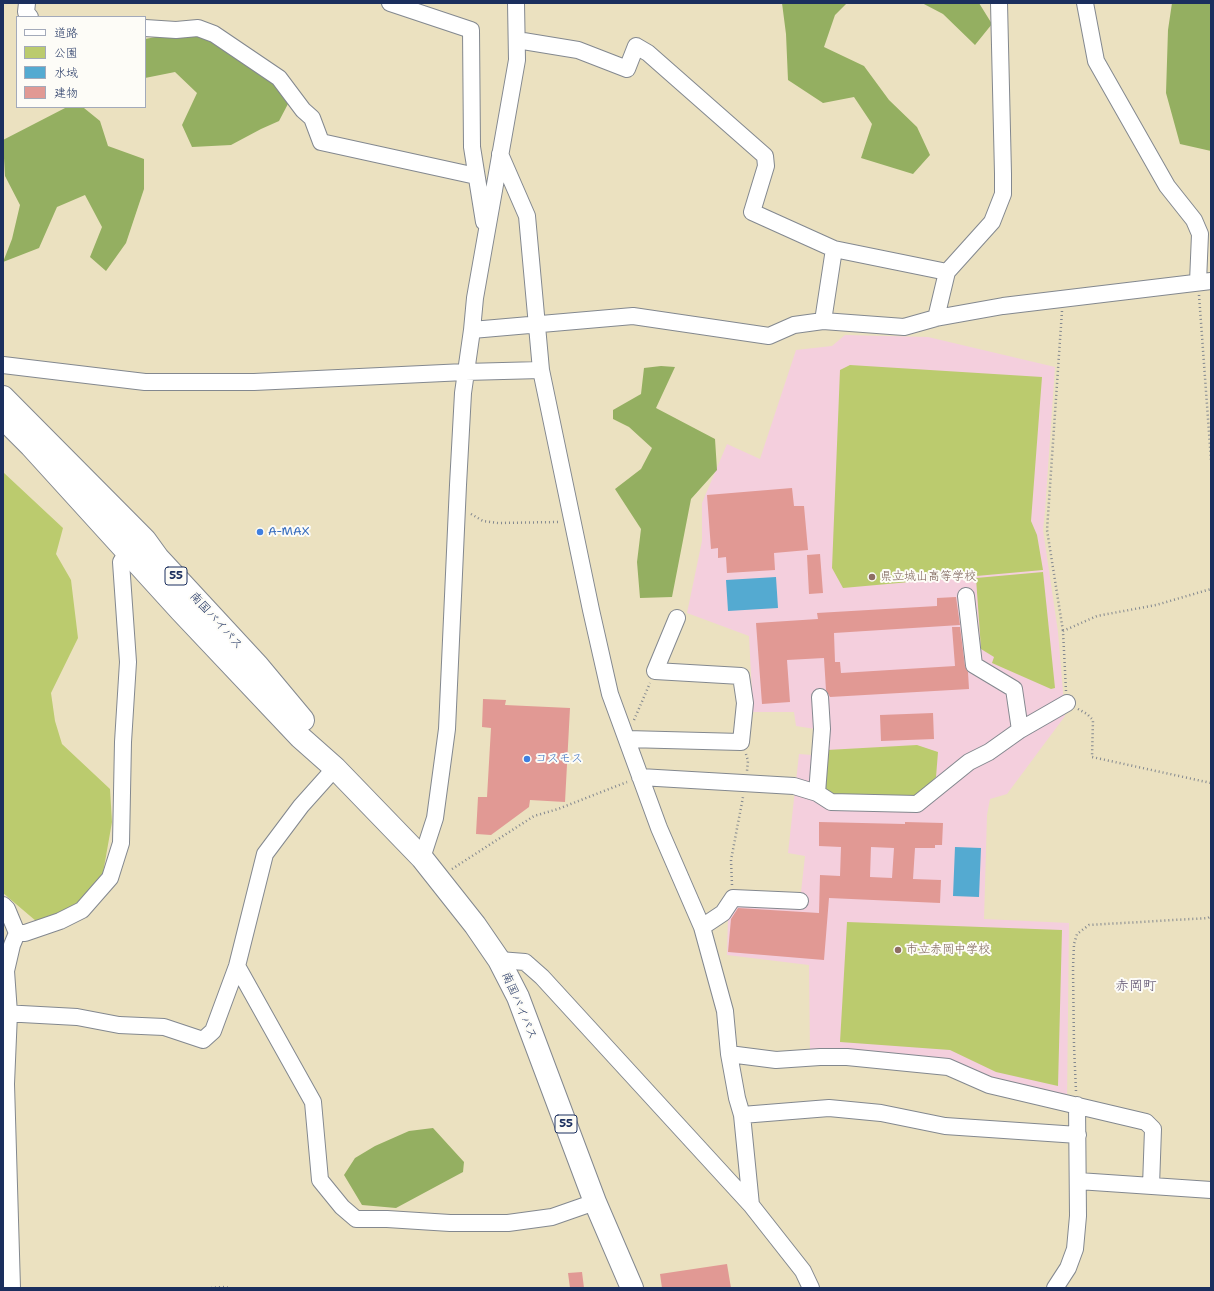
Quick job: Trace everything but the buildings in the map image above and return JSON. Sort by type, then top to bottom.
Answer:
[{"type":"highway","name":"南国バイパス","points":[[3,397],[145,540],[158,558],[258,666],[310,730],[335,768]]},
{"type":"highway","name":"南国バイパス","points":[[3,418],[31,446],[127,552],[300,737],[335,768],[422,858],[476,925],[499,960],[518,997],[595,1202],[632,1288]]},
{"type":"street","points":[[27,3],[26,12],[29,16]]},
{"type":"street","points":[[390,3],[471,30],[472,147],[486,233]]},
{"type":"street","points":[[422,858],[435,818],[447,728],[465,372],[472,330],[475,298],[517,60],[516,3]]},
{"type":"street","points":[[936,318],[946,272],[992,222],[1003,194],[999,3]]},
{"type":"street","points":[[472,330],[633,316],[769,336],[794,325],[823,322],[904,327],[936,318],[1002,306],[1205,281],[1200,234],[1194,220],[1166,186],[1096,61],[1085,3]]},
{"type":"street","points":[[146,28],[176,30],[198,28],[214,34],[279,78],[303,110],[312,118],[321,142],[476,176]]},
{"type":"street","points":[[517,40],[578,50],[626,69],[636,46],[648,53],[765,156],[766,166],[752,212],[834,249],[946,272]]},
{"type":"street","points":[[500,154],[528,216],[541,370],[572,522],[610,694],[659,828],[702,927],[725,1010],[729,1054],[737,1098],[742,1115],[751,1204]]},
{"type":"street","points":[[823,322],[834,249]]},
{"type":"street","points":[[3,365],[145,382],[254,382],[541,370]]},
{"type":"street","points":[[17,933],[25,933],[60,921],[82,910],[110,878],[121,843],[123,742],[128,662],[121,562],[127,552],[145,540]]},
{"type":"street","points":[[966,596],[974,665],[1014,689],[1020,730]]},
{"type":"street","points":[[627,739],[741,742],[745,703],[741,676],[655,671],[677,618]]},
{"type":"street","points":[[817,793],[822,729],[820,697]]},
{"type":"street","points":[[640,777],[794,786],[817,793],[831,802],[917,804],[969,762],[989,752],[1020,730],[1067,703]]},
{"type":"street","points":[[6,1013],[77,1017],[119,1025],[164,1027],[203,1040],[213,1030],[237,966],[265,854],[301,806],[335,768]]},
{"type":"street","points":[[702,927],[723,913],[733,898],[800,901]]},
{"type":"street","points":[[3,905],[7,909],[17,933],[12,945],[6,972],[6,1084],[12,1288]]},
{"type":"street","points":[[499,960],[525,962],[542,977],[751,1204],[803,1272],[811,1288]]},
{"type":"street","points":[[237,966],[313,1102],[320,1180],[342,1207],[356,1219],[387,1219],[450,1223],[508,1223],[552,1217],[595,1202]]},
{"type":"street","points":[[729,1054],[776,1060],[847,1057],[948,1067],[989,1085],[1146,1122],[1153,1129],[1151,1186]]},
{"type":"street","points":[[1055,1288],[1068,1268],[1075,1249],[1078,1216],[1077,1105]]},
{"type":"street","points":[[742,1115],[829,1108],[880,1113],[945,1126],[1078,1135]]},
{"type":"street","points":[[1078,1180],[1211,1190]]},
{"type":"path","points":[[1205,281],[1211,460]]},
{"type":"path","points":[[1063,298],[1047,530],[1063,631],[1067,703],[1087,714],[1093,720],[1092,757],[1211,783]]},
{"type":"path","points":[[457,507],[483,521],[498,523],[572,522]]},
{"type":"path","points":[[1063,631],[1097,616],[1156,605],[1211,589]]},
{"type":"path","points":[[627,739],[655,671]]},
{"type":"path","points":[[733,898],[731,860],[746,783],[748,760],[741,742]]},
{"type":"path","points":[[438,878],[534,816],[558,809],[640,777]]},
{"type":"path","points":[[1077,1105],[1074,1046],[1073,968],[1074,944],[1077,934],[1089,925],[1208,918],[1211,916]]},
{"type":"path","points":[[211,1288],[231,1288]]},
{"type":"shaded area","name":"県立城山高等学校","points":[[845,335],[928,337],[1055,367],[1043,530],[1058,632],[1065,716],[1007,794],[990,799],[987,815],[984,919],[1069,923],[1067,1099],[983,1076],[810,1054],[809,965],[727,955],[728,917],[739,903],[800,901],[805,856],[788,853],[799,754],[812,755],[815,729],[796,726],[794,712],[753,712],[749,636],[687,613],[702,541],[702,503],[727,444],[760,459],[796,350],[832,346]]},
{"type":"green space","points":[[782,3],[847,3],[835,15],[824,47],[864,66],[889,100],[917,127],[930,155],[913,174],[861,158],[872,124],[854,97],[823,103],[788,80],[786,34]]},
{"type":"green space","points":[[922,3],[979,3],[992,24],[975,45],[943,14]]},
{"type":"green space","points":[[1172,3],[1211,3],[1211,151],[1180,144],[1166,93],[1168,30]]},
{"type":"green space","points":[[172,34],[203,36],[275,83],[289,102],[279,121],[231,145],[192,147],[182,125],[197,93],[175,72],[146,78],[146,39]]},
{"type":"green space","points":[[65,108],[84,108],[100,121],[108,146],[144,159],[144,189],[126,243],[106,271],[90,257],[102,227],[85,195],[57,207],[39,248],[3,262],[12,239],[20,205],[5,176],[3,140]]},
{"type":"green space","points":[[850,365],[1042,377],[1031,521],[1037,535],[1043,570],[843,588],[832,568],[840,370]]},
{"type":"green space","points":[[661,366],[675,367],[656,408],[715,439],[717,470],[691,499],[672,597],[640,598],[637,562],[641,529],[615,489],[641,469],[652,448],[629,427],[613,419],[613,410],[641,394],[644,368]]},
{"type":"green space","points":[[3,472],[63,528],[56,554],[71,580],[78,638],[51,693],[55,721],[62,744],[110,789],[112,822],[103,873],[75,908],[36,921],[3,893]]},
{"type":"green space","points":[[1043,572],[1055,688],[1051,689],[992,663],[994,657],[981,649],[976,578]]},
{"type":"green space","points":[[917,745],[938,752],[936,777],[914,798],[830,797],[824,788],[827,750]]},
{"type":"green space","points":[[847,922],[1062,930],[1058,1086],[996,1072],[950,1050],[840,1042]]},
{"type":"green space","points":[[433,1128],[464,1162],[463,1172],[396,1208],[362,1205],[344,1175],[355,1158],[375,1146],[409,1131]]},
{"type":"water","points":[[776,577],[778,608],[728,611],[726,580]]},
{"type":"water","points":[[955,847],[981,848],[979,897],[953,896]]},
{"type":"place","name":"A-MAX","points":[[260,532]]},
{"type":"place","name":"県立城山高等学校","points":[[872,577]]},
{"type":"place","name":"コスモス","points":[[527,759]]},
{"type":"place","name":"市立赤岡中学校","points":[[898,950]]},
{"type":"district","name":"赤岡町","points":[[1136,986]]}]
